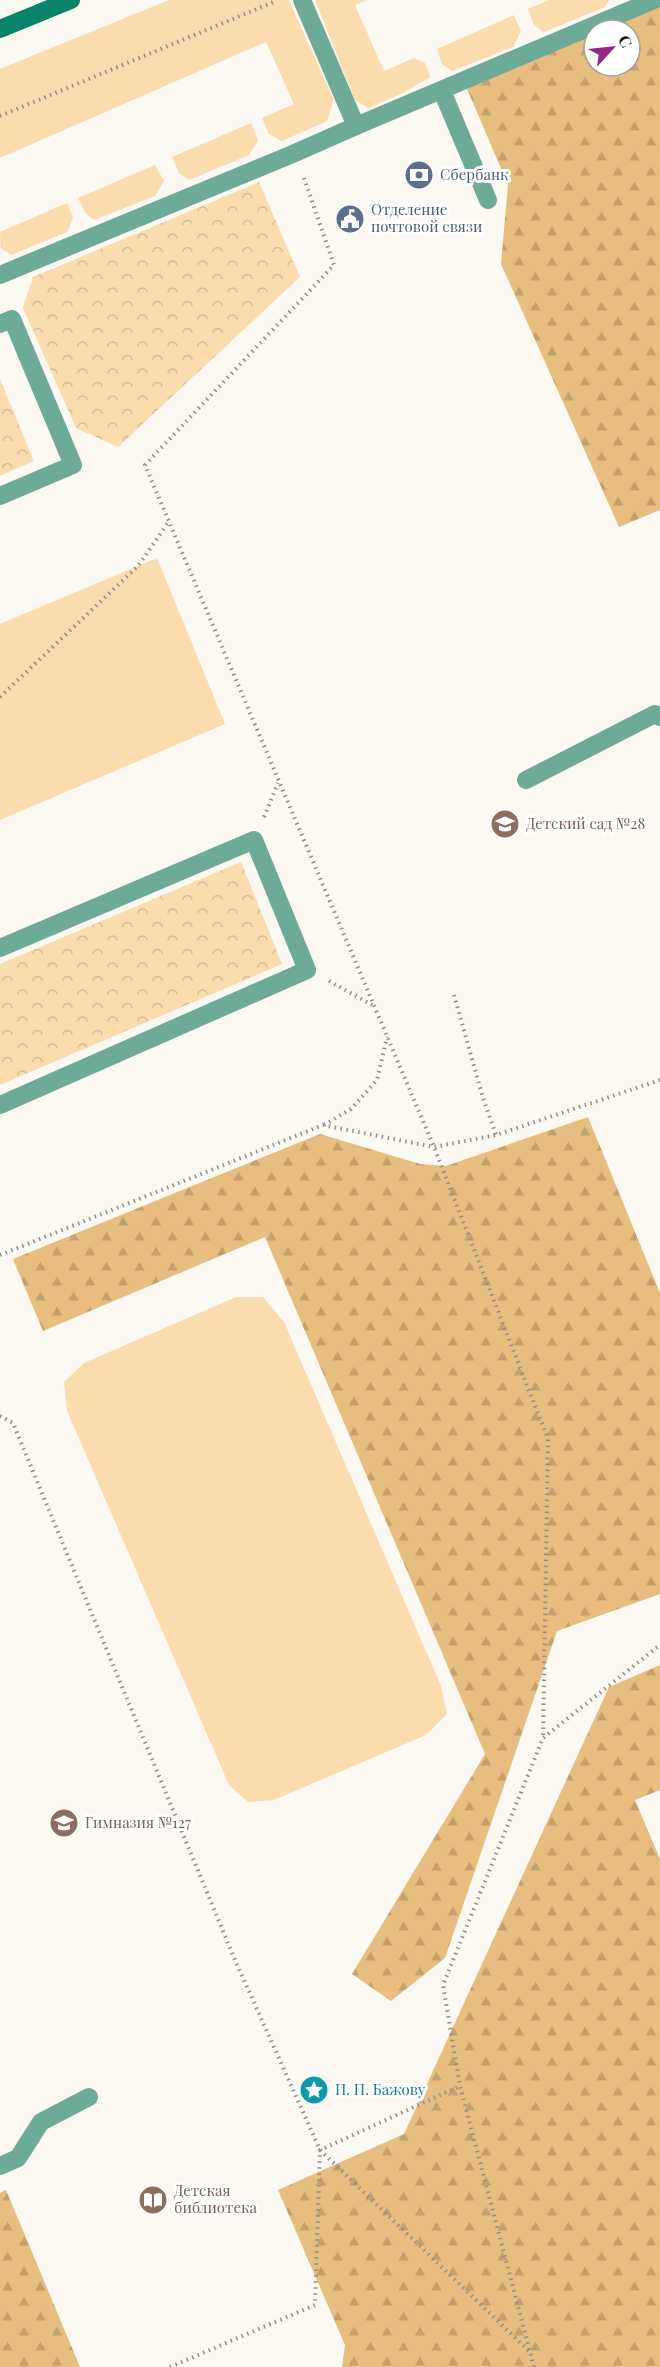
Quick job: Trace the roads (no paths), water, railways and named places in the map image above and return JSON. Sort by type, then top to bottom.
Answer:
[{"type":"street","points":[[0,29],[71,0]]},
{"type":"lane","points":[[302,0],[356,126]]},
{"type":"lane","points":[[0,275],[295,153],[654,0]]},
{"type":"lane","points":[[442,91],[488,200]]},
{"type":"lane","points":[[0,324],[12,319],[73,465],[0,496]]},
{"type":"lane","points":[[526,780],[655,714],[660,717]]},
{"type":"lane","points":[[0,948],[254,840],[307,970],[0,1105]]},
{"type":"lane","points":[[0,2166],[18,2158],[41,2122],[89,2097]]},
{"type":"place","name":"Сбербанк","points":[[419,175]]},
{"type":"place","name":"Отделение почтовой связи","points":[[350,219]]},
{"type":"place","name":"Детский сад №28","points":[[505,824]]},
{"type":"place","name":"Гимназия №127","points":[[64,1823]]},
{"type":"place","name":"П. П. Бажову","points":[[314,2090]]},
{"type":"place","name":"Детская библиотека","points":[[153,2200]]}]
